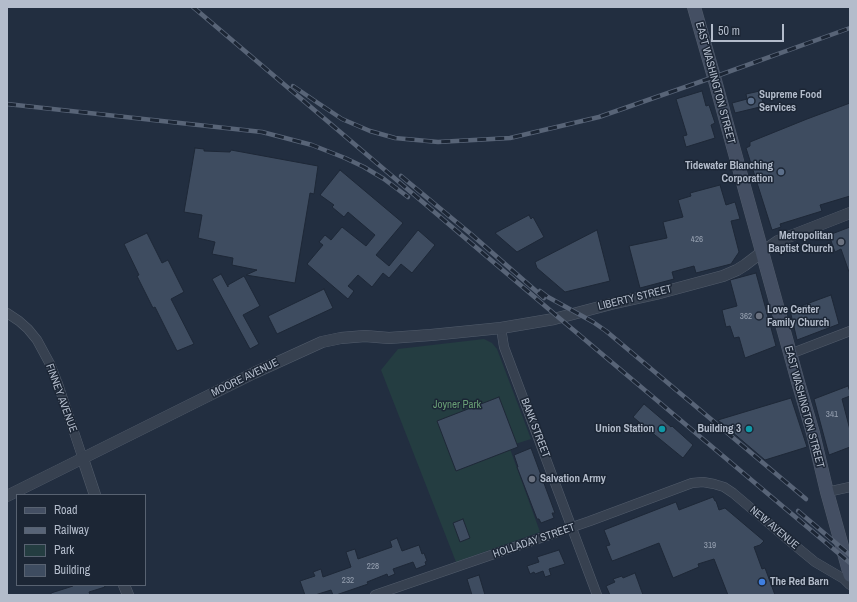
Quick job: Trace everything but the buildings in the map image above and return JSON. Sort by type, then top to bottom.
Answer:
[{"type":"main road","name":"EAST WASHINGTON STREET","points":[[694,7],[813,433],[827,492],[850,575]]},
{"type":"street","name":"LIBERTY STREET","points":[[500,328],[554,319],[723,276],[745,266],[778,241],[850,212]]},
{"type":"street","name":"FINNEY AVENUE","points":[[7,313],[28,329],[37,340],[50,364],[95,494]]},
{"type":"street","name":"MOORE AVENUE","points":[[7,496],[254,373],[322,342],[341,338],[365,336],[388,338],[500,328]]},
{"type":"street","name":"BANK STREET","points":[[500,328],[504,347],[597,595]]},
{"type":"street","points":[[790,354],[850,331]]},
{"type":"street","name":"NEW AVENUE","points":[[692,483],[703,482],[724,487],[815,562],[844,579],[850,585]]},
{"type":"street","name":"HOLLADAY STREET","points":[[375,595],[572,527],[692,483]]},
{"type":"street","points":[[827,492],[850,487]]},
{"type":"green space","name":"Joyner Park","points":[[484,339],[492,343],[497,349],[531,439],[509,446],[540,532],[456,562],[381,370],[398,349]]},
{"type":"railway","points":[[193,7],[850,563]]},
{"type":"railway","points":[[293,86],[342,119],[370,131],[395,138],[438,142],[510,138],[599,117],[850,28]]},
{"type":"railway","points":[[7,104],[262,132],[312,145],[345,158],[384,179],[408,197]]},
{"type":"railway","points":[[401,176],[544,298]]},
{"type":"railway","points":[[540,291],[606,331],[806,499]]},
{"type":"railway","points":[[798,511],[850,555]]},
{"type":"place","name":"Supreme Food Services","points":[[751,101]]},
{"type":"place","name":"Tidewater Blanching Corporation","points":[[781,172]]},
{"type":"place","name":"Metropolitan Baptist Church","points":[[841,242]]},
{"type":"place","name":"Love Center Family Church","points":[[759,316]]},
{"type":"place","name":"Union Station","points":[[662,429]]},
{"type":"place","name":"Building 3","points":[[749,429]]},
{"type":"place","name":"Salvation Army","points":[[532,479]]},
{"type":"place","name":"The Red Barn","points":[[762,582]]}]
